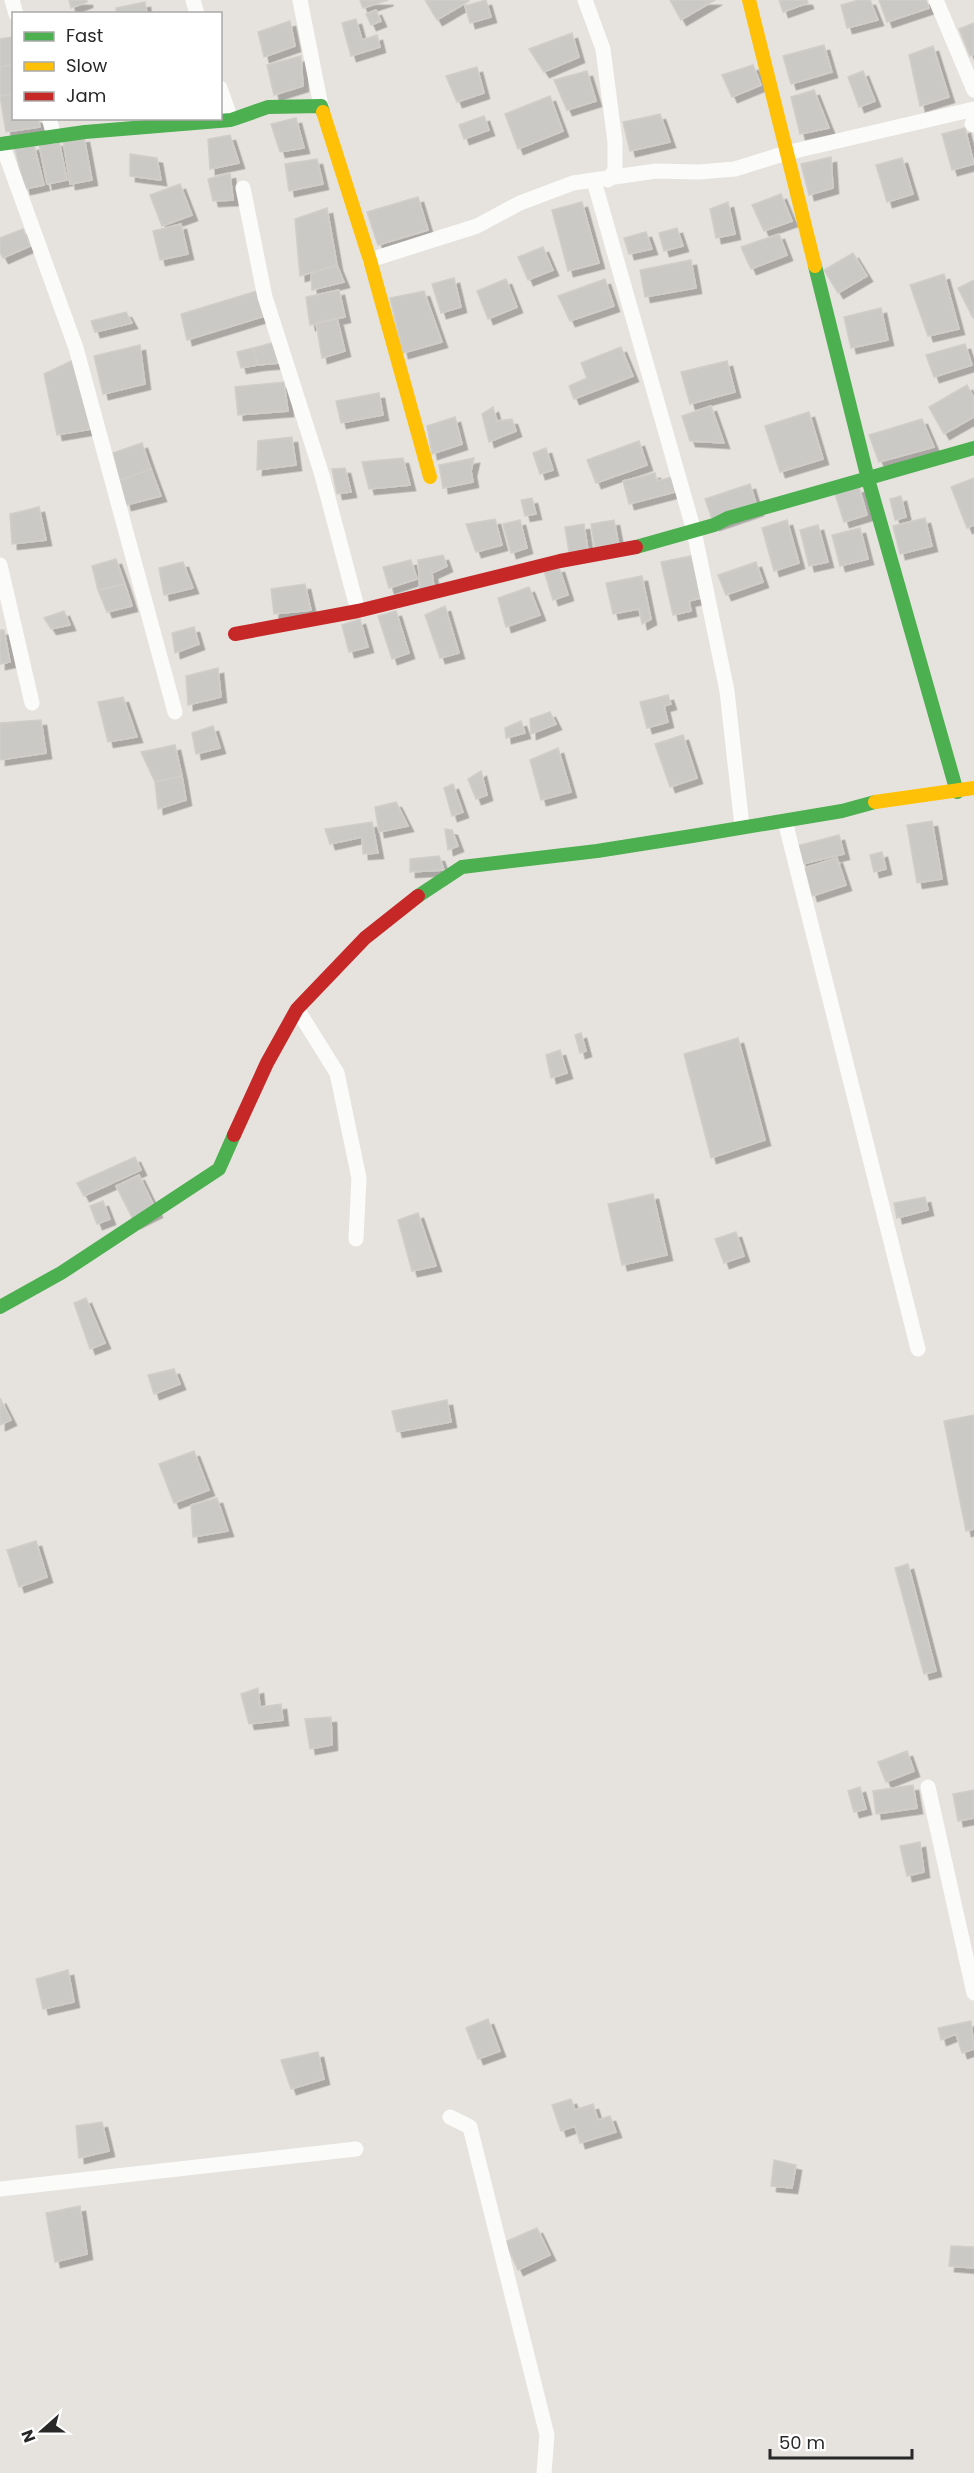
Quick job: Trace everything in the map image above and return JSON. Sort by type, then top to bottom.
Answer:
[{"type":"street","points":[[300,0],[321,106],[370,260],[430,477]]},
{"type":"street","points":[[585,0],[603,49],[615,142],[615,170],[601,180]]},
{"type":"street","points":[[749,0],[868,479],[957,792]]},
{"type":"street","points":[[936,0],[974,90]]},
{"type":"street","points":[[222,94],[231,120]]},
{"type":"street","points":[[175,712],[76,348],[1,144],[54,136],[231,120],[268,107],[321,106]]},
{"type":"street","points":[[370,260],[477,226],[520,203],[573,183],[656,171],[699,172],[735,169],[786,153],[974,109]]},
{"type":"street","points":[[50,120],[54,136]]},
{"type":"street","points":[[974,120],[972,124],[974,125]]},
{"type":"street","points":[[601,180],[694,531],[727,691],[742,826]]},
{"type":"street","points":[[243,188],[265,297],[322,474],[358,611]]},
{"type":"street","points":[[235,633],[358,611],[560,561],[644,546],[728,518],[974,448]]},
{"type":"street","points":[[0,566],[32,703]]},
{"type":"street","points":[[0,1307],[61,1273],[219,1169],[267,1063],[297,1009],[365,938],[424,890],[462,867],[597,851],[742,826],[785,821],[877,801],[974,788]]},
{"type":"street","points":[[785,821],[918,1349]]},
{"type":"street","points":[[297,1009],[337,1073],[349,1121],[359,1178],[356,1239]]},
{"type":"street","points":[[928,1787],[974,1993]]},
{"type":"street","points":[[450,2117],[470,2127],[547,2435],[544,2473]]},
{"type":"street","points":[[0,2189],[356,2149]]},
{"type":"building","points":[[69,0],[87,0],[87,2],[71,8]]},
{"type":"building","points":[[360,0],[388,0],[363,8]]},
{"type":"building","points":[[425,0],[468,0],[469,1],[437,20]]},
{"type":"building","points":[[486,0],[491,17],[470,23],[465,6]]},
{"type":"building","points":[[670,0],[715,0],[681,20]]},
{"type":"building","points":[[779,0],[807,0],[808,3],[783,12]]},
{"type":"building","points":[[859,0],[870,0],[878,20],[847,28],[841,5]]},
{"type":"building","points":[[879,0],[926,0],[929,8],[887,22]]},
{"type":"building","points":[[145,2],[147,12],[117,12],[116,8]]},
{"type":"building","points":[[376,10],[381,21],[371,25],[366,14]]},
{"type":"building","points":[[356,19],[362,40],[377,35],[380,47],[351,56],[342,23]]},
{"type":"building","points":[[290,21],[295,46],[264,57],[258,32]]},
{"type":"building","points":[[974,23],[974,54],[970,56],[959,29]]},
{"type":"building","points":[[572,33],[579,57],[544,72],[529,49]]},
{"type":"building","points":[[12,37],[12,64],[0,67],[0,39]]},
{"type":"building","points":[[824,45],[832,72],[791,84],[783,56]]},
{"type":"building","points":[[933,46],[949,97],[920,106],[909,55]]},
{"type":"building","points":[[301,56],[303,86],[274,95],[267,65]]},
{"type":"building","points":[[12,64],[12,94],[0,96],[0,67]]},
{"type":"building","points":[[753,65],[761,85],[732,97],[722,75]]},
{"type":"building","points":[[477,67],[484,93],[457,102],[446,76]]},
{"type":"building","points":[[587,71],[596,101],[567,110],[554,80]]},
{"type":"building","points":[[863,71],[875,101],[859,107],[848,77]]},
{"type":"building","points":[[814,90],[829,128],[800,134],[791,97]]},
{"type":"building","points":[[12,94],[12,120],[38,120],[40,127],[6,132],[0,96]]},
{"type":"building","points":[[550,96],[563,131],[518,149],[505,114]]},
{"type":"building","points":[[660,114],[670,142],[630,151],[623,122]]},
{"type":"building","points":[[484,116],[489,130],[464,139],[459,125]]},
{"type":"building","points":[[296,118],[304,148],[280,152],[271,124]]},
{"type":"building","points":[[965,128],[974,164],[952,170],[942,134]]},
{"type":"building","points":[[230,135],[239,163],[210,169],[208,139]]},
{"type":"building","points":[[84,137],[92,180],[70,184],[63,140]]},
{"type":"building","points":[[59,141],[67,180],[47,184],[39,144]]},
{"type":"building","points":[[34,145],[44,185],[25,189],[15,149]]},
{"type":"building","points":[[130,154],[157,158],[161,180],[130,176]]},
{"type":"building","points":[[831,157],[833,188],[809,195],[801,164]]},
{"type":"building","points":[[902,158],[913,194],[887,202],[876,165]]},
{"type":"building","points":[[317,159],[323,184],[289,191],[285,164]]},
{"type":"building","points":[[230,173],[233,200],[213,201],[208,179]]},
{"type":"building","points":[[180,184],[192,215],[162,226],[150,195]]},
{"type":"building","points":[[781,194],[792,221],[764,231],[752,205]]},
{"type":"building","points":[[418,197],[428,230],[378,245],[367,212]]},
{"type":"building","points":[[582,202],[599,263],[568,271],[552,210]]},
{"type":"building","points":[[728,202],[735,234],[716,238],[710,209]]},
{"type":"building","points":[[327,208],[337,265],[300,276],[295,219]]},
{"type":"building","points":[[181,224],[188,254],[160,260],[153,231]]},
{"type":"building","points":[[677,228],[683,246],[664,251],[659,233]]},
{"type":"building","points":[[23,229],[30,246],[3,258],[0,252],[0,238]]},
{"type":"building","points":[[646,232],[652,249],[629,254],[624,238]]},
{"type":"building","points":[[779,234],[787,255],[751,269],[741,247]]},
{"type":"building","points":[[543,247],[553,270],[528,280],[518,257]]},
{"type":"building","points":[[853,253],[867,276],[838,293],[824,270]]},
{"type":"building","points":[[691,260],[696,288],[645,297],[640,270]]},
{"type":"building","points":[[337,265],[344,282],[312,290],[311,273]]},
{"type":"building","points":[[944,274],[959,329],[928,336],[910,285]]},
{"type":"building","points":[[454,278],[461,307],[441,313],[432,284]]},
{"type":"building","points":[[506,279],[517,307],[488,319],[477,291]]},
{"type":"building","points":[[605,279],[614,306],[570,321],[558,296]]},
{"type":"building","points":[[974,280],[974,318],[973,318],[958,288]]},
{"type":"building","points":[[339,290],[345,317],[310,325],[306,297]]},
{"type":"building","points":[[257,291],[265,316],[187,340],[181,314]]},
{"type":"building","points":[[424,291],[442,342],[403,353],[390,298]]},
{"type":"building","points":[[881,308],[888,340],[851,348],[844,317]]},
{"type":"building","points":[[126,312],[132,323],[95,332],[91,321]]},
{"type":"building","points":[[337,318],[345,351],[322,358],[316,323]]},
{"type":"building","points":[[272,343],[279,363],[258,365],[253,348]]},
{"type":"building","points":[[965,344],[972,365],[934,377],[926,355]]},
{"type":"building","points":[[140,345],[145,384],[103,394],[94,356]]},
{"type":"building","points":[[621,347],[633,376],[574,399],[569,386],[587,378],[581,363]]},
{"type":"building","points":[[253,348],[258,365],[241,368],[237,352]]},
{"type":"building","points":[[73,360],[92,429],[57,435],[44,374]]},
{"type":"building","points":[[727,361],[735,392],[690,404],[681,372]]},
{"type":"building","points":[[284,382],[288,411],[238,415],[235,387]]},
{"type":"building","points":[[967,385],[974,398],[974,417],[944,434],[929,407]]},
{"type":"building","points":[[379,393],[383,415],[341,423],[336,401]]},
{"type":"building","points":[[711,406],[724,443],[690,441],[682,416]]},
{"type":"building","points":[[493,407],[497,421],[512,419],[516,431],[489,442],[482,414]]},
{"type":"building","points":[[809,412],[823,459],[780,472],[765,426]]},
{"type":"building","points":[[455,417],[462,444],[432,454],[427,426]]},
{"type":"building","points":[[922,419],[934,447],[879,462],[869,435]]},
{"type":"building","points":[[292,437],[296,465],[257,470],[258,441]]},
{"type":"building","points":[[639,441],[647,465],[596,483],[587,460]]},
{"type":"building","points":[[142,443],[151,469],[120,480],[113,453]]},
{"type":"building","points":[[546,448],[553,470],[540,474],[533,453]]},
{"type":"building","points":[[403,458],[410,485],[369,489],[362,462]]},
{"type":"building","points":[[474,458],[471,471],[473,482],[443,488],[439,465]]},
{"type":"building","points":[[345,468],[351,492],[337,494],[332,469]]},
{"type":"building","points":[[151,469],[161,496],[126,505],[120,480]]},
{"type":"building","points":[[655,473],[657,481],[672,477],[675,492],[629,504],[623,481]]},
{"type":"building","points":[[974,478],[974,525],[967,528],[951,487]]},
{"type":"building","points":[[750,484],[758,510],[714,525],[705,499]]},
{"type":"building","points":[[859,487],[867,515],[844,522],[835,494]]},
{"type":"building","points":[[901,496],[906,517],[895,520],[890,499]]},
{"type":"building","points":[[532,498],[536,514],[525,516],[521,500]]},
{"type":"building","points":[[39,507],[46,540],[12,544],[10,514]]},
{"type":"building","points":[[925,518],[932,546],[900,554],[893,526]]},
{"type":"building","points":[[495,519],[502,545],[476,552],[466,524]]},
{"type":"building","points":[[520,520],[527,548],[511,553],[503,524]]},
{"type":"building","points":[[614,520],[619,546],[595,549],[591,524]]},
{"type":"building","points":[[787,520],[799,563],[774,571],[762,528]]},
{"type":"building","points":[[584,524],[588,550],[569,552],[565,527]]},
{"type":"building","points":[[818,525],[828,562],[809,566],[800,530]]},
{"type":"building","points":[[860,528],[868,559],[840,566],[832,535]]},
{"type":"building","points":[[443,555],[447,566],[432,573],[434,587],[420,591],[418,560]]},
{"type":"building","points":[[691,556],[701,598],[689,601],[691,611],[673,615],[661,562]]},
{"type":"building","points":[[116,559],[125,584],[98,590],[92,566]]},
{"type":"building","points":[[411,560],[417,579],[389,588],[383,567]]},
{"type":"building","points":[[183,562],[193,588],[164,595],[159,568]]},
{"type":"building","points":[[756,562],[763,582],[726,595],[718,575]]},
{"type":"building","points":[[559,567],[568,595],[553,600],[544,571]]},
{"type":"building","points":[[642,576],[651,619],[642,624],[639,609],[613,614],[606,583]]},
{"type":"building","points":[[125,584],[132,606],[107,612],[98,590]]},
{"type":"building","points":[[305,584],[311,610],[274,614],[271,589]]},
{"type":"building","points":[[529,587],[540,615],[506,627],[498,598]]},
{"type":"building","points":[[445,606],[459,653],[440,658],[425,615]]},
{"type":"building","points":[[64,611],[70,625],[51,629],[44,618]]},
{"type":"building","points":[[396,611],[409,653],[392,659],[378,616]]},
{"type":"building","points":[[360,619],[368,647],[349,652],[342,625]]},
{"type":"building","points":[[194,627],[199,644],[175,653],[172,633]]},
{"type":"building","points":[[0,630],[4,630],[10,662],[0,664]]},
{"type":"building","points":[[218,668],[221,697],[188,705],[186,676]]},
{"type":"building","points":[[668,695],[671,704],[664,706],[668,722],[647,728],[640,702]]},
{"type":"building","points":[[123,697],[137,737],[108,742],[98,702]]},
{"type":"building","points":[[550,712],[556,724],[531,734],[530,719]]},
{"type":"building","points":[[41,720],[46,753],[0,760],[0,723]]},
{"type":"building","points":[[521,721],[525,733],[506,738],[505,728]]},
{"type":"building","points":[[213,726],[220,748],[196,754],[192,733]]},
{"type":"building","points":[[683,735],[697,778],[670,787],[655,744]]},
{"type":"building","points":[[175,745],[182,776],[155,782],[141,752]]},
{"type":"building","points":[[558,748],[571,792],[541,800],[530,760]]},
{"type":"building","points":[[481,771],[487,795],[476,799],[468,779]]},
{"type":"building","points":[[182,776],[186,800],[158,809],[155,782]]},
{"type":"building","points":[[453,784],[463,812],[452,816],[444,788]]},
{"type":"building","points":[[396,802],[408,826],[379,832],[375,807]]},
{"type":"building","points":[[932,821],[942,879],[917,883],[907,825]]},
{"type":"building","points":[[372,822],[378,853],[363,854],[362,837],[330,844],[325,829]]},
{"type":"building","points":[[445,829],[452,830],[458,846],[448,850]]},
{"type":"building","points":[[839,835],[844,854],[802,864],[797,846]]},
{"type":"building","points":[[882,852],[886,869],[874,872],[870,855]]},
{"type":"building","points":[[439,856],[444,870],[410,872],[410,859]]},
{"type":"building","points":[[837,858],[846,885],[812,896],[804,868]]},
{"type":"building","points":[[581,1033],[586,1051],[580,1053],[575,1035]]},
{"type":"building","points":[[738,1038],[765,1140],[711,1158],[684,1054]]},
{"type":"building","points":[[560,1050],[567,1073],[551,1078],[546,1055]]},
{"type":"building","points":[[135,1157],[141,1170],[84,1196],[77,1183]]},
{"type":"building","points":[[139,1175],[157,1212],[135,1223],[116,1186]]},
{"type":"building","points":[[653,1194],[667,1255],[622,1265],[608,1204]]},
{"type":"building","points":[[925,1197],[928,1210],[897,1218],[894,1203]]},
{"type":"building","points":[[103,1201],[110,1219],[97,1224],[90,1206]]},
{"type":"building","points":[[418,1213],[436,1266],[412,1271],[398,1220]]},
{"type":"building","points":[[736,1232],[744,1256],[724,1263],[715,1239]]},
{"type":"building","points":[[86,1298],[105,1343],[90,1349],[74,1303]]},
{"type":"building","points":[[174,1369],[180,1384],[154,1394],[148,1375]]},
{"type":"building","points":[[0,1398],[11,1420],[0,1425]]},
{"type":"building","points":[[447,1400],[451,1422],[397,1432],[392,1411]]},
{"type":"building","points":[[974,1415],[974,1529],[966,1531],[944,1421]]},
{"type":"building","points":[[194,1451],[209,1490],[174,1503],[159,1464]]},
{"type":"building","points":[[217,1498],[228,1531],[193,1537],[191,1505]]},
{"type":"building","points":[[36,1541],[47,1577],[19,1587],[7,1550]]},
{"type":"building","points":[[908,1564],[936,1671],[924,1674],[895,1568]]},
{"type":"building","points":[[258,1688],[260,1707],[281,1704],[283,1720],[249,1724],[241,1694]]},
{"type":"building","points":[[331,1717],[332,1745],[310,1749],[305,1719]]},
{"type":"building","points":[[907,1751],[914,1771],[886,1782],[878,1762]]},
{"type":"building","points":[[913,1785],[917,1808],[876,1814],[873,1791]]},
{"type":"building","points":[[860,1787],[866,1809],[854,1812],[848,1791]]},
{"type":"building","points":[[974,1790],[974,1818],[958,1821],[953,1794]]},
{"type":"building","points":[[920,1842],[924,1872],[907,1876],[900,1846]]},
{"type":"building","points":[[68,1970],[74,2002],[43,2009],[36,1979]]},
{"type":"building","points":[[488,2019],[500,2051],[478,2059],[466,2028]]},
{"type":"building","points":[[971,2021],[974,2049],[962,2053],[956,2034],[941,2040],[938,2028]]},
{"type":"building","points":[[318,2052],[324,2079],[291,2089],[281,2060]]},
{"type":"building","points":[[571,2099],[575,2110],[593,2104],[598,2120],[610,2116],[616,2132],[580,2143],[575,2126],[561,2131],[552,2105]]},
{"type":"building","points":[[102,2122],[109,2151],[79,2158],[76,2126]]},
{"type":"building","points":[[774,2160],[796,2165],[792,2188],[771,2186]]},
{"type":"building","points":[[80,2206],[87,2254],[55,2262],[46,2213]]},
{"type":"building","points":[[537,2228],[550,2255],[518,2270],[505,2242]]},
{"type":"building","points":[[951,2246],[974,2247],[974,2268],[949,2266]]},
{"type":"traffic: fast","points":[[0,144],[85,132],[231,120],[268,107],[321,106],[323,112]]},
{"type":"traffic: fast","points":[[815,266],[868,479],[957,792]]},
{"type":"traffic: fast","points":[[636,547],[714,525],[728,518],[974,448]]},
{"type":"traffic: fast","points":[[418,896],[462,867],[597,851],[842,811],[875,802]]},
{"type":"traffic: fast","points":[[0,1307],[61,1273],[219,1169],[234,1135]]},
{"type":"traffic: slow","points":[[749,0],[815,266]]},
{"type":"traffic: slow","points":[[323,112],[370,260],[430,477]]},
{"type":"traffic: slow","points":[[875,802],[974,788]]},
{"type":"traffic: jam","points":[[235,634],[358,611],[560,561],[636,547]]},
{"type":"traffic: jam","points":[[234,1135],[267,1063],[297,1009],[365,938],[418,896]]}]
